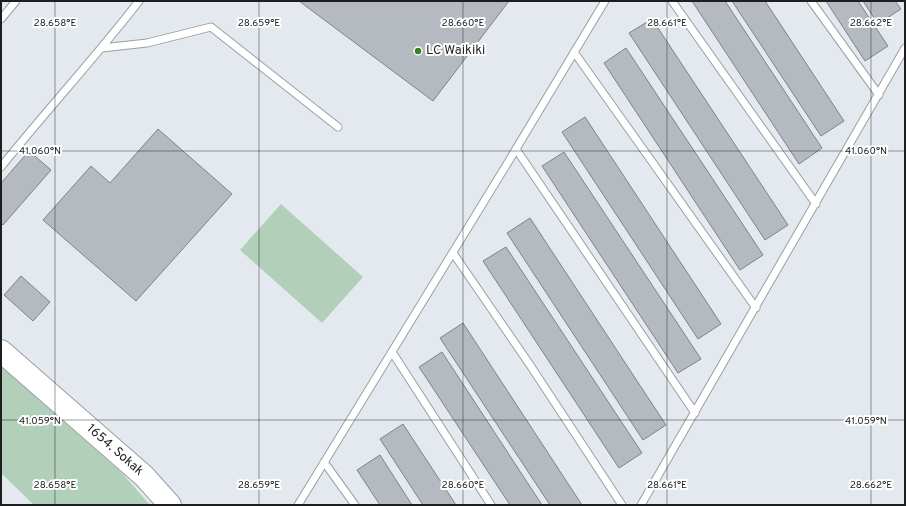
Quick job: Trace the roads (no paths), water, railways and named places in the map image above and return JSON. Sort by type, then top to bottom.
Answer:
[{"type":"main road","name":"1654. Sokak","points":[[1,351],[144,476],[170,505]]},
{"type":"lane","points":[[1,19],[16,1]]},
{"type":"lane","points":[[1,167],[40,118],[102,48],[139,1]]},
{"type":"lane","points":[[298,505],[516,150],[605,1]]},
{"type":"lane","points":[[672,1],[816,204]]},
{"type":"lane","points":[[811,1],[879,94]]},
{"type":"lane","points":[[102,48],[147,43],[211,27],[338,127]]},
{"type":"lane","points":[[641,505],[905,48]]},
{"type":"lane","points":[[574,52],[756,308]]},
{"type":"lane","points":[[516,150],[695,413]]},
{"type":"lane","points":[[452,253],[530,364],[622,505]]},
{"type":"lane","points":[[392,352],[491,505]]},
{"type":"lane","points":[[324,462],[355,505]]},
{"type":"place","name":"LC Waikiki","points":[[418,51]]}]
